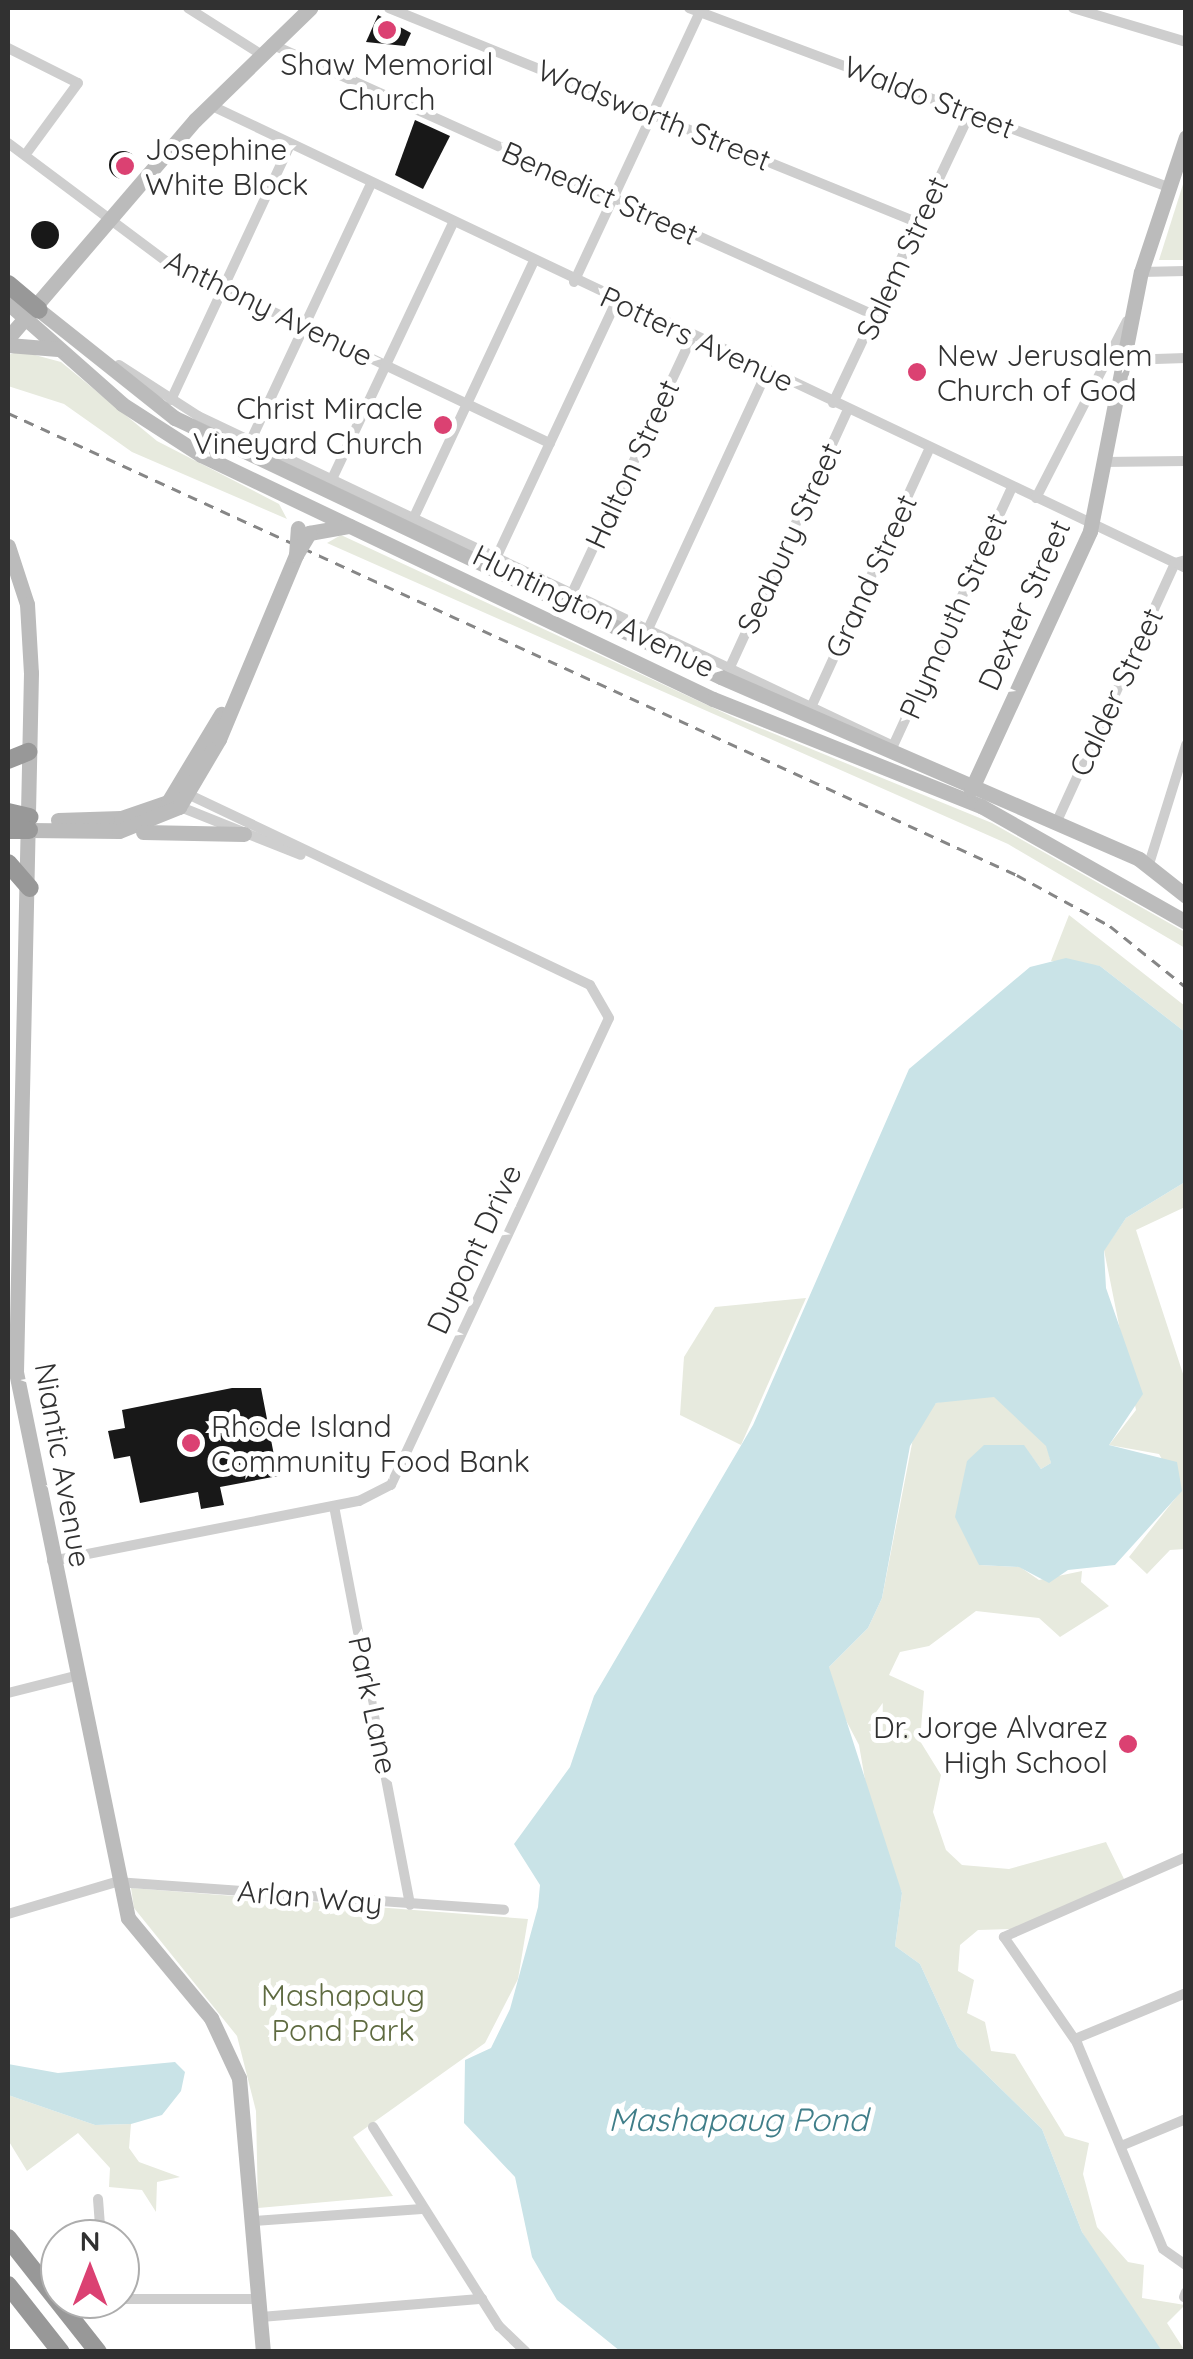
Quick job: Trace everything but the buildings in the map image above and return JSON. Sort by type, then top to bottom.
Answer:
[{"type":"highway","points":[[8,284],[34,316]]},
{"type":"highway","points":[[8,760],[28,752]]},
{"type":"highway","points":[[8,812],[29,823]]},
{"type":"highway","points":[[8,830],[29,823]]},
{"type":"highway","points":[[8,864],[30,888]]},
{"type":"highway","points":[[8,2238],[98,2352]]},
{"type":"highway","points":[[8,2285],[61,2352]]},
{"type":"street","name":"Benedict Street","points":[[188,8],[266,50],[874,315]]},
{"type":"street","points":[[8,342],[210,105],[310,8]]},
{"type":"street","name":"Wadsworth Street","points":[[389,8],[919,223]]},
{"type":"street","points":[[1073,8],[1186,42]]},
{"type":"street","points":[[574,282],[652,115],[694,10]]},
{"type":"street","name":"Waldo Street","points":[[694,10],[1168,188]]},
{"type":"street","points":[[8,48],[78,83],[28,152]]},
{"type":"street","name":"Potters Avenue","points":[[210,105],[370,186],[1182,564]]},
{"type":"street","name":"Salem Street","points":[[833,403],[970,113]]},
{"type":"street","name":"Dexter Street","points":[[967,800],[1092,524],[1141,272],[1186,137]]},
{"type":"street","name":"Anthony Avenue","points":[[8,142],[28,152],[166,261],[550,443]]},
{"type":"street","points":[[171,400],[290,145]]},
{"type":"street","points":[[251,440],[370,186]]},
{"type":"street","points":[[115,825],[179,799],[229,702],[314,508],[452,224]]},
{"type":"street","points":[[414,516],[533,262]]},
{"type":"street","points":[[1141,272],[1186,271]]},
{"type":"street","name":"Huntington Avenue","points":[[8,302],[59,327],[171,400],[251,440],[325,486],[414,516],[894,746]]},
{"type":"street","points":[[497,556],[616,302]]},
{"type":"street","points":[[1036,498],[1137,302]]},
{"type":"street","name":"Huntington Avenue","points":[[34,316],[60,350],[168,436],[730,706],[967,800],[1186,922]]},
{"type":"street","name":"Huntington Avenue","points":[[59,327],[152,405],[721,677],[894,746],[1148,864],[1186,896]]},
{"type":"street","name":"Halton Street","points":[[573,591],[692,337]]},
{"type":"street","points":[[8,342],[60,350]]},
{"type":"street","points":[[1125,360],[1186,358]]},
{"type":"street","points":[[649,627],[766,372]]},
{"type":"street","name":"Seabury Street","points":[[731,666],[848,410]]},
{"type":"street","name":"Grand Street","points":[[812,704],[930,448]]},
{"type":"street","points":[[1103,462],[1186,461]]},
{"type":"street","name":"Plymouth Street","points":[[894,746],[1012,486]]},
{"type":"street","points":[[304,530],[351,526]]},
{"type":"street","name":"Niantic Avenue","points":[[8,546],[30,623],[30,888],[15,1113],[12,1316],[16,1372],[116,1882],[140,1938],[226,2044],[248,2127],[263,2352]]},
{"type":"street","name":"Calder Street","points":[[1057,821],[1182,564]]},
{"type":"street","points":[[1148,864],[1186,745]]},
{"type":"street","name":"Dupont Drive","points":[[179,799],[244,834],[324,862]]},
{"type":"street","name":"Dupont Drive","points":[[51,1562],[334,1506],[376,1495],[401,1474],[609,1013],[590,986],[179,799]]},
{"type":"street","points":[[29,823],[244,834]]},
{"type":"street","name":"Park Lane","points":[[334,1506],[410,1905]]},
{"type":"street","points":[[8,1693],[75,1676]]},
{"type":"street","points":[[1186,1857],[1024,1922],[1004,1937],[1007,1949],[1074,2039],[1162,2249],[1186,2265]]},
{"type":"street","points":[[8,1914],[116,1882]]},
{"type":"street","name":"Arlan Way","points":[[116,1882],[504,1910]]},
{"type":"street","points":[[1074,2039],[1186,1993]]},
{"type":"street","points":[[1121,2146],[1186,2119]]},
{"type":"street","points":[[372,2127],[482,2299],[526,2352]]},
{"type":"street","points":[[98,2200],[99,2219]]},
{"type":"street","points":[[254,2221],[422,2208]]},
{"type":"street","points":[[140,2300],[259,2299]]},
{"type":"street","points":[[261,2317],[482,2299]]},
{"type":"green space","points":[[1185,178],[1185,260],[1159,260]]},
{"type":"green space","points":[[20,351],[61,362],[157,441],[279,504],[287,519],[132,452],[64,404],[8,386],[8,355]]},
{"type":"green space","points":[[341,535],[733,717],[992,823],[1185,932],[1185,948],[1008,844],[327,543]]},
{"type":"green space","points":[[1069,915],[1185,1006],[1185,1032],[1100,966],[1051,961]]},
{"type":"green space","points":[[1185,1182],[1185,1207],[1136,1230],[1186,1383],[1185,1549],[1170,1550],[1147,1574],[1129,1557],[1181,1491],[1159,1454],[1109,1445],[1136,1410],[1104,1250],[1126,1218]]},
{"type":"green space","points":[[806,1298],[741,1445],[680,1415],[684,1357],[715,1307]]},
{"type":"green space","points":[[976,1394],[995,1397],[1047,1445],[1051,1463],[1041,1469],[1023,1445],[967,1461],[979,1565],[1020,1567],[1039,1580],[1082,1571],[1081,1582],[1109,1606],[1060,1637],[1039,1618],[976,1611],[929,1646],[900,1652],[889,1675],[924,1691],[920,1741],[941,1775],[933,1812],[946,1850],[962,1865],[1009,1869],[1106,1842],[1125,1881],[1011,1929],[978,1930],[960,1945],[958,1971],[974,1980],[967,2013],[985,2022],[991,2051],[1015,2054],[1065,2136],[1089,2143],[1083,2174],[1097,2227],[1128,2262],[1144,2265],[1142,2298],[1185,2305],[1167,2323],[1185,2351],[1162,2351],[1138,2325],[1082,2232],[1042,2129],[958,2047],[920,1964],[895,1946],[902,1893],[872,1820],[859,1745],[831,1692],[829,1667],[868,1628],[882,1598],[916,1423],[936,1403]]},
{"type":"green space","name":"Mashapaug Pond Park","points":[[131,1888],[528,1919],[518,1979],[485,2043],[353,2137],[393,2196],[258,2208],[256,2111],[237,2036],[134,1908]]},
{"type":"green space","points":[[8,2095],[95,2125],[131,2124],[129,2148],[139,2162],[180,2177],[157,2182],[156,2212],[142,2190],[109,2187],[110,2168],[78,2133],[27,2171],[8,2140]]},
{"type":"water","name":"Mashapaug Pond","points":[[1066,958],[1100,966],[1185,1032],[1185,1182],[1126,1218],[1104,1251],[1106,1288],[1143,1394],[1109,1445],[1177,1462],[1182,1491],[1115,1565],[1068,1570],[1049,1583],[1019,1567],[979,1565],[955,1517],[967,1461],[984,1445],[1024,1445],[1041,1469],[1051,1463],[1046,1446],[994,1397],[936,1403],[910,1446],[882,1598],[868,1628],[829,1667],[902,1893],[895,1946],[920,1964],[958,2047],[1042,2129],[1082,2232],[1162,2351],[620,2351],[557,2300],[532,2257],[515,2177],[464,2123],[465,2060],[491,2048],[510,2009],[538,1907],[540,1885],[514,1844],[570,1767],[594,1696],[753,1425],[909,1069],[1030,967]]},
{"type":"water","points":[[175,2062],[185,2072],[181,2091],[162,2115],[131,2124],[95,2125],[8,2095],[8,2064],[58,2073]]},
{"type":"railway","points":[[8,413],[1017,875],[1110,926],[1186,987]]},
{"type":"place","name":"Shaw Memorial Church","points":[[387,30]]},
{"type":"place","name":"Josephine White Block","points":[[125,166]]},
{"type":"place","name":"New Jerusalem Church of God","points":[[917,372]]},
{"type":"place","name":"Christ Miracle Vineyard Church","points":[[443,425]]},
{"type":"place","name":"Rhode Island Community Food Bank","points":[[191,1443]]},
{"type":"place","name":"Dr. Jorge Alvarez High School","points":[[1128,1744]]}]
